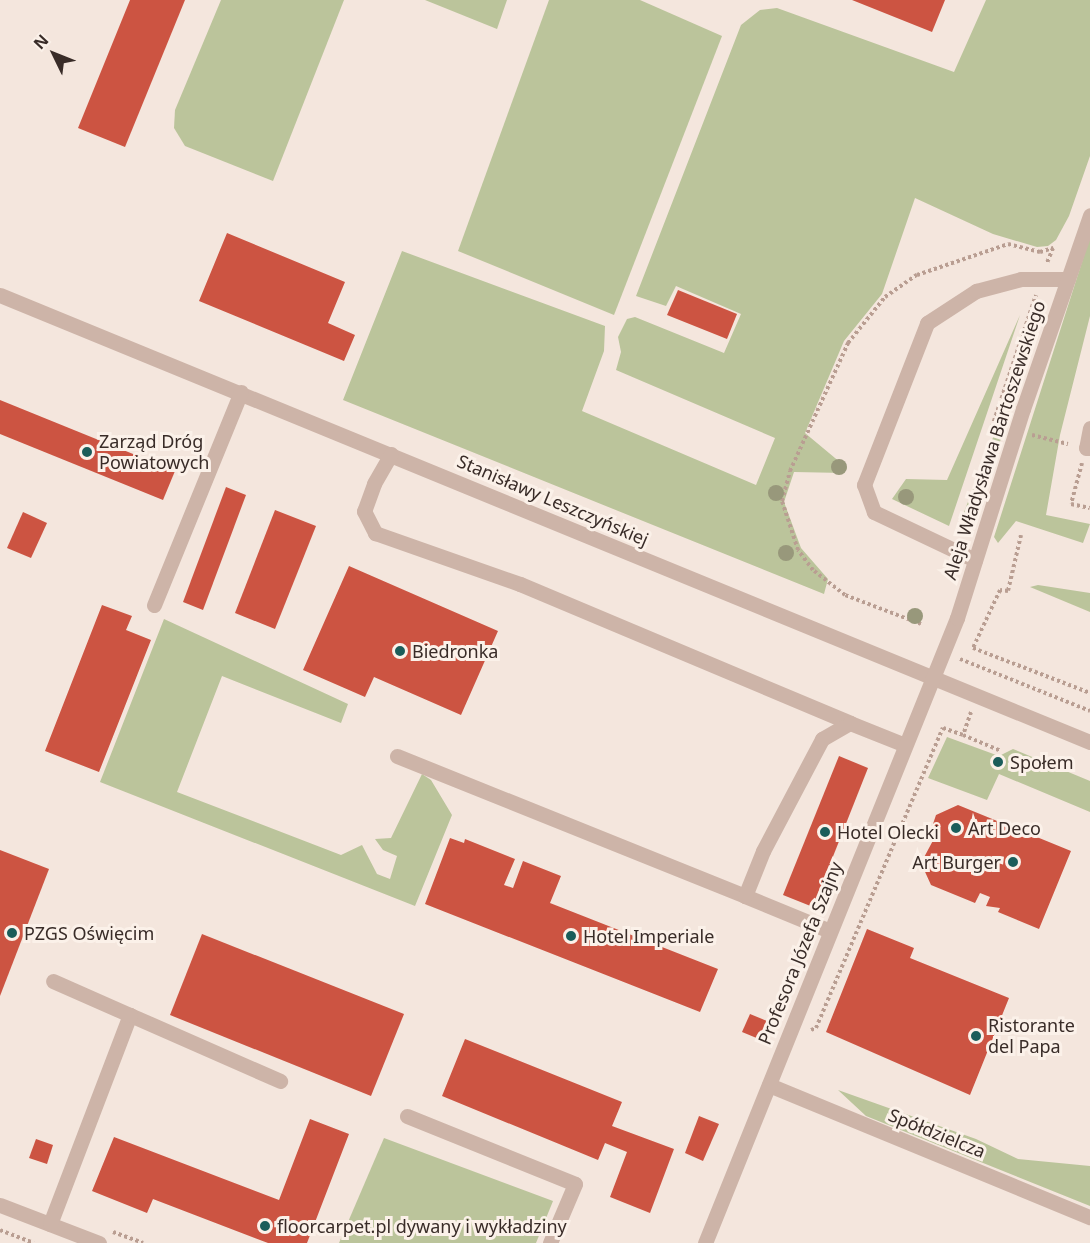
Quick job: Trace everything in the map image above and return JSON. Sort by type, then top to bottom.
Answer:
[{"type":"street","name":"Aleja Władysława Bartoszewskiego","points":[[932,677],[975,560],[1090,215]]},
{"type":"street","points":[[975,560],[874,512],[864,485],[927,323],[976,291],[1021,279],[1068,279]]},
{"type":"street","name":"Stanisławy Leszczyńskiej","points":[[0,295],[1090,742]]},
{"type":"street","points":[[154,605],[241,392]]},
{"type":"street","points":[[1088,448],[1090,428]]},
{"type":"street","points":[[391,454],[374,484],[364,511],[375,533],[530,589],[905,745]]},
{"type":"street","name":"Profesora Józefa Szajny","points":[[705,1243],[932,677]]},
{"type":"street","points":[[745,896],[763,851],[822,739],[850,723]]},
{"type":"street","points":[[397,756],[830,931]]},
{"type":"street","points":[[53,981],[280,1081]]},
{"type":"street","points":[[50,1224],[130,1015]]},
{"type":"street","name":"Spółdzielcza","points":[[769,1085],[1090,1217]]},
{"type":"street","points":[[407,1116],[574,1184],[549,1243]]},
{"type":"street","points":[[0,1205],[99,1243]]},
{"type":"path","points":[[1028,435],[1088,448],[1071,504],[1090,508]]},
{"type":"path","points":[[1021,535],[1008,591],[1000,590],[973,648],[1090,693]]},
{"type":"path","points":[[943,652],[1090,711]]},
{"type":"path","points":[[806,1032],[816,1028],[943,728],[963,735]]},
{"type":"path","points":[[0,1230],[34,1243]]},
{"type":"green space","points":[[221,0],[344,0],[273,181],[185,146],[174,128],[175,110]]},
{"type":"green space","points":[[425,0],[507,0],[497,29]]},
{"type":"green space","points":[[549,0],[640,0],[722,36],[614,315],[458,251]]},
{"type":"green space","points":[[986,0],[1090,0],[1090,156],[1069,216],[1056,240],[1048,246],[1037,247],[993,234],[915,198],[882,294],[844,341],[805,433],[847,468],[844,473],[794,472],[784,502],[801,548],[828,579],[824,594],[343,400],[402,251],[605,326],[604,351],[582,411],[756,485],[775,438],[616,370],[621,352],[618,337],[627,319],[635,317],[724,353],[741,314],[676,286],[666,306],[636,296],[741,25],[760,10],[777,8],[954,72]]},
{"type":"green space","points":[[1090,237],[1090,316],[1060,435],[1046,515],[1090,524],[1083,543],[1016,521],[998,543],[994,537]]},
{"type":"green space","points":[[1020,315],[949,526],[892,499],[906,479],[947,480]]},
{"type":"green space","points":[[1006,404],[1012,404],[980,505],[961,520]]},
{"type":"green space","points":[[1038,585],[1090,593],[1090,612],[1030,587]]},
{"type":"green space","points":[[164,619],[348,704],[341,723],[222,676],[177,792],[341,855],[362,845],[377,874],[390,879],[397,856],[383,850],[375,839],[391,838],[422,774],[431,780],[452,815],[415,906],[100,782]]},
{"type":"green space","points":[[947,737],[999,756],[1013,749],[1090,781],[1090,812],[999,774],[987,800],[928,778]]},
{"type":"green space","points":[[838,1090],[976,1139],[1018,1159],[1090,1166],[1090,1206],[866,1116]]},
{"type":"green space","points":[[384,1138],[553,1201],[536,1243],[339,1243]]},
{"type":"building","points":[[130,0],[185,0],[125,147],[78,128]]},
{"type":"building","points":[[852,0],[945,0],[932,32]]},
{"type":"building","points":[[227,233],[345,282],[328,323],[355,335],[344,361],[199,301]]},
{"type":"building","points":[[678,290],[737,314],[727,339],[667,315]]},
{"type":"building","name":"Zarząd Dróg Powiatowych","points":[[0,400],[175,471],[163,500],[0,434]]},
{"type":"building","points":[[226,487],[246,495],[203,610],[183,602]]},
{"type":"building","points":[[275,510],[316,526],[275,629],[235,613]]},
{"type":"building","points":[[23,512],[47,523],[31,558],[7,548]]},
{"type":"building","name":"Biedronka","points":[[349,566],[498,631],[461,715],[374,677],[365,697],[303,670]]},
{"type":"building","points":[[102,605],[132,616],[126,630],[151,640],[99,772],[45,751]]},
{"type":"building","name":"Hotel Olecki","points":[[839,756],[868,768],[813,907],[783,895]]},
{"type":"building","points":[[958,805],[1071,851],[1039,929],[998,912],[1000,908],[986,906],[990,897],[980,893],[975,903],[931,885],[921,863],[937,833],[933,824],[936,815]]},
{"type":"building","name":"Hotel Imperiale","points":[[450,838],[464,843],[465,839],[515,859],[504,885],[513,888],[523,861],[561,876],[550,903],[718,969],[700,1012],[425,904]]},
{"type":"building","name":"PZGS Oświęcim","points":[[0,850],[49,869],[0,996]]},
{"type":"building","points":[[867,929],[914,948],[910,958],[1009,998],[970,1095],[826,1032]]},
{"type":"building","points":[[202,934],[404,1014],[371,1096],[170,1015]]},
{"type":"building","points":[[750,1014],[767,1021],[759,1039],[742,1032]]},
{"type":"building","points":[[465,1039],[622,1102],[612,1126],[674,1149],[650,1213],[610,1197],[627,1152],[605,1143],[598,1160],[442,1096]]},
{"type":"building","points":[[699,1116],[719,1124],[703,1161],[685,1153]]},
{"type":"building","points":[[310,1119],[349,1134],[307,1243],[268,1243],[153,1199],[147,1213],[92,1191],[114,1137],[279,1200]]},
{"type":"building","points":[[36,1139],[53,1145],[47,1164],[29,1158]]},
{"type":"place","name":"Zarząd Dróg Powiatowych","points":[[87,452]]},
{"type":"place","name":"Biedronka","points":[[400,651]]},
{"type":"place","name":"Społem","points":[[998,762]]},
{"type":"place","name":"Art Deco","points":[[956,828]]},
{"type":"place","name":"Hotel Olecki","points":[[825,832]]},
{"type":"place","name":"Art Burger","points":[[1013,862]]},
{"type":"place","name":"PZGS Oświęcim","points":[[12,933]]},
{"type":"place","name":"Hotel Imperiale","points":[[571,936]]},
{"type":"place","name":"Ristorante del Papa","points":[[976,1036]]},
{"type":"place","name":"floorcarpet.pl dywany i wykładziny","points":[[265,1226]]}]
